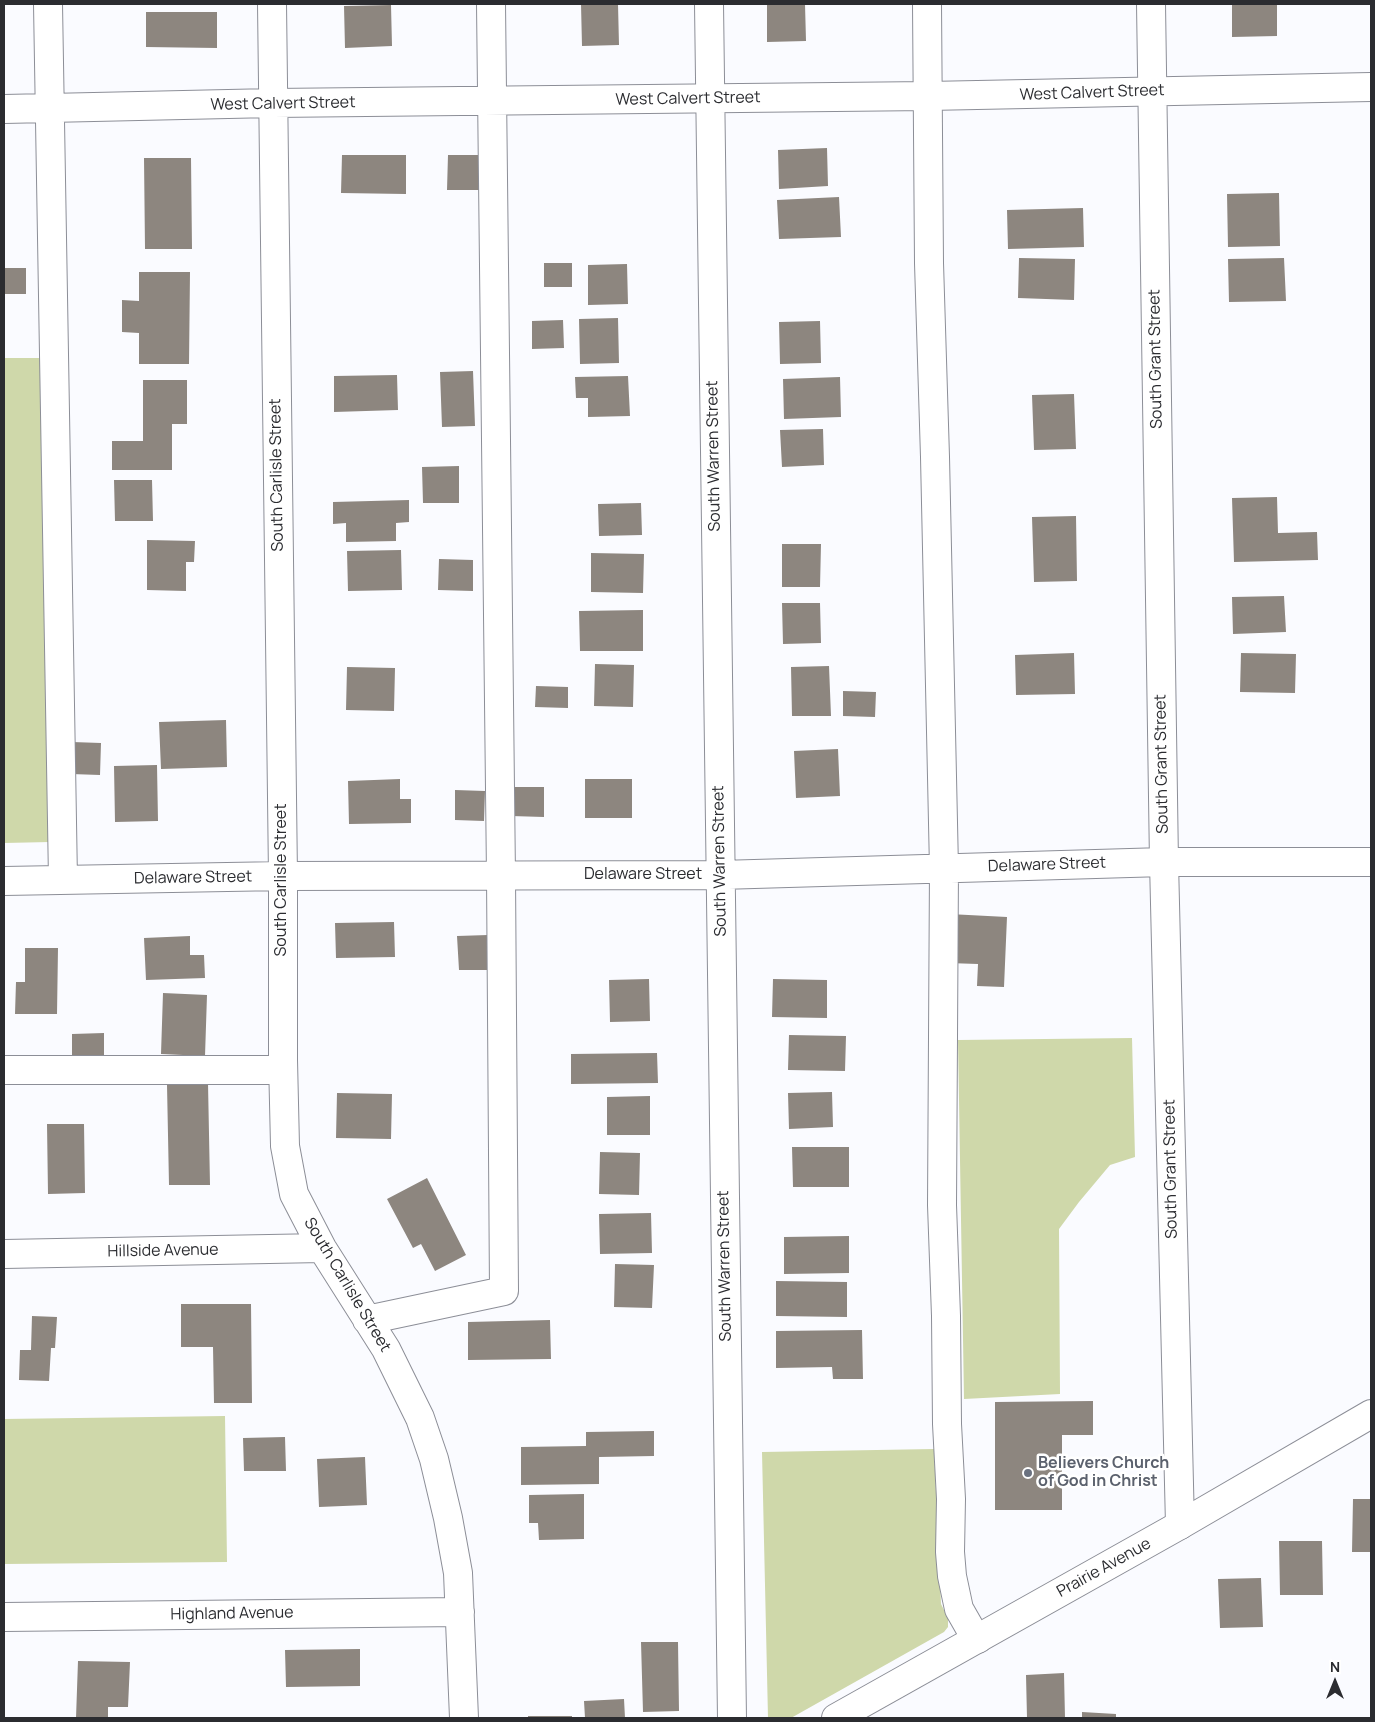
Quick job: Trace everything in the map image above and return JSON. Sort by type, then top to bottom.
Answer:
[{"type":"street","points":[[48,4],[63,880]]},
{"type":"street","name":"South Carlisle Street","points":[[272,4],[285,1146],[294,1194],[322,1248],[386,1349],[416,1410],[434,1459],[448,1518],[458,1573],[464,1718]]},
{"type":"street","points":[[368,1320],[504,1291],[491,4]]},
{"type":"street","name":"South Warren Street","points":[[709,4],[732,1718]]},
{"type":"street","points":[[927,4],[929,263],[944,868],[942,1205],[947,1424],[951,1499],[950,1552],[952,1576],[959,1610],[978,1639]]},
{"type":"street","name":"South Grant Street","points":[[1151,4],[1164,862],[1180,1525]]},
{"type":"street","name":"West Calvert Street","points":[[4,109],[273,103],[928,96],[1371,87]]},
{"type":"street","name":"Delaware Street","points":[[4,881],[283,876],[720,875],[1164,862],[1371,862]]},
{"type":"street","points":[[4,1070],[284,1070]]},
{"type":"street","name":"Hillside Avenue","points":[[4,1254],[322,1248]]},
{"type":"street","name":"Prairie Avenue","points":[[836,1718],[1180,1525],[1371,1414]]},
{"type":"street","name":"Highland Avenue","points":[[4,1616],[460,1612]]},
{"type":"green space","points":[[4,358],[45,358],[50,842],[4,843]]},
{"type":"green space","points":[[1132,1038],[1135,1157],[1110,1165],[1059,1229],[1060,1394],[964,1399],[958,1040]]},
{"type":"green space","points":[[225,1416],[227,1562],[4,1564],[4,1419]]},
{"type":"green space","points":[[934,1449],[941,1604],[948,1618],[948,1627],[944,1632],[791,1718],[768,1718],[762,1452]]},
{"type":"building","points":[[581,4],[618,4],[619,45],[582,46]]},
{"type":"building","points":[[805,4],[806,41],[767,42],[767,5]]},
{"type":"building","points":[[1232,4],[1277,4],[1277,36],[1232,37]]},
{"type":"building","points":[[391,5],[392,46],[345,48],[344,6]]},
{"type":"building","points":[[146,12],[217,12],[217,48],[146,47]]},
{"type":"building","points":[[827,148],[828,186],[779,189],[778,150]]},
{"type":"building","points":[[342,155],[406,155],[406,194],[341,193]]},
{"type":"building","points":[[448,155],[480,155],[480,190],[447,190]]},
{"type":"building","points":[[144,158],[191,158],[192,249],[145,249]]},
{"type":"building","points":[[1279,193],[1280,246],[1228,247],[1227,194]]},
{"type":"building","points":[[839,197],[841,237],[779,239],[777,200]]},
{"type":"building","points":[[1083,208],[1084,247],[1008,249],[1007,210]]},
{"type":"building","points":[[1019,258],[1075,259],[1074,300],[1018,298]]},
{"type":"building","points":[[1284,258],[1286,301],[1229,302],[1228,259]]},
{"type":"building","points":[[544,263],[572,263],[572,287],[544,287]]},
{"type":"building","points":[[627,264],[628,304],[588,305],[588,265]]},
{"type":"building","points":[[4,268],[26,268],[26,294],[4,294]]},
{"type":"building","points":[[139,272],[190,272],[189,364],[139,364],[139,333],[122,332],[122,300],[139,301]]},
{"type":"building","points":[[618,318],[619,363],[580,364],[579,319]]},
{"type":"building","points":[[563,320],[564,348],[532,349],[532,321]]},
{"type":"building","points":[[820,321],[821,363],[780,364],[779,322]]},
{"type":"building","points":[[473,371],[475,426],[442,427],[440,372]]},
{"type":"building","points":[[397,375],[398,410],[334,412],[334,376]]},
{"type":"building","points":[[628,376],[630,416],[588,417],[588,398],[576,398],[575,377]]},
{"type":"building","points":[[840,377],[841,417],[784,419],[783,379]]},
{"type":"building","points":[[143,380],[187,380],[187,424],[172,424],[172,470],[112,470],[112,441],[143,441]]},
{"type":"building","points":[[1074,394],[1076,449],[1034,450],[1032,395]]},
{"type":"building","points":[[823,429],[824,465],[782,467],[780,430]]},
{"type":"building","points":[[459,466],[459,503],[423,503],[422,467]]},
{"type":"building","points":[[114,480],[152,480],[153,521],[115,521]]},
{"type":"building","points":[[1277,497],[1278,533],[1317,532],[1318,560],[1234,562],[1232,498]]},
{"type":"building","points":[[409,500],[409,522],[396,523],[396,541],[346,542],[346,523],[333,524],[333,502]]},
{"type":"building","points":[[641,503],[642,535],[599,536],[598,504]]},
{"type":"building","points":[[1076,516],[1077,581],[1034,582],[1032,517]]},
{"type":"building","points":[[147,540],[195,541],[194,562],[186,562],[186,591],[147,590]]},
{"type":"building","points":[[782,544],[821,544],[820,587],[782,587]]},
{"type":"building","points":[[401,550],[402,590],[348,591],[347,551]]},
{"type":"building","points":[[591,553],[644,554],[643,593],[591,592]]},
{"type":"building","points":[[439,559],[473,560],[473,591],[438,590]]},
{"type":"building","points":[[1284,596],[1286,632],[1233,634],[1232,597]]},
{"type":"building","points":[[782,603],[820,603],[821,643],[783,644]]},
{"type":"building","points":[[643,610],[643,651],[580,651],[579,611]]},
{"type":"building","points":[[1074,653],[1075,694],[1016,695],[1015,655]]},
{"type":"building","points":[[1241,653],[1296,654],[1295,693],[1240,692]]},
{"type":"building","points":[[595,664],[634,665],[633,707],[594,706]]},
{"type":"building","points":[[829,666],[831,716],[792,716],[791,667]]},
{"type":"building","points":[[347,667],[395,668],[394,711],[346,710]]},
{"type":"building","points":[[536,686],[568,687],[568,708],[535,707]]},
{"type":"building","points":[[843,691],[876,692],[875,717],[843,716]]},
{"type":"building","points":[[226,720],[227,767],[161,769],[159,722]]},
{"type":"building","points":[[72,742],[101,743],[100,775],[71,774]]},
{"type":"building","points":[[838,749],[840,796],[796,798],[794,751]]},
{"type":"building","points":[[157,765],[158,821],[115,822],[114,766]]},
{"type":"building","points":[[400,779],[400,799],[411,799],[411,823],[349,824],[348,781]]},
{"type":"building","points":[[585,779],[632,779],[632,818],[585,818]]},
{"type":"building","points":[[511,787],[544,787],[544,817],[511,816]]},
{"type":"building","points":[[455,790],[485,791],[484,821],[455,820]]},
{"type":"building","points":[[949,914],[1007,917],[1004,987],[977,986],[978,964],[948,963]]},
{"type":"building","points":[[394,922],[395,957],[336,958],[335,923]]},
{"type":"building","points":[[488,935],[488,970],[459,970],[457,936]]},
{"type":"building","points":[[190,936],[190,955],[204,955],[205,978],[146,980],[144,938]]},
{"type":"building","points":[[25,948],[58,948],[57,1014],[15,1014],[16,982],[25,982]]},
{"type":"building","points":[[649,979],[650,1021],[610,1022],[609,980]]},
{"type":"building","points":[[773,979],[827,980],[827,1018],[772,1017]]},
{"type":"building","points":[[163,993],[207,995],[205,1056],[161,1054]]},
{"type":"building","points":[[104,1033],[104,1058],[72,1059],[72,1034]]},
{"type":"building","points":[[789,1035],[846,1036],[845,1071],[788,1070]]},
{"type":"building","points":[[657,1053],[658,1083],[571,1084],[571,1054]]},
{"type":"building","points":[[208,1083],[210,1185],[169,1185],[167,1085]]},
{"type":"building","points":[[832,1092],[833,1127],[789,1129],[788,1093]]},
{"type":"building","points":[[337,1093],[392,1094],[391,1139],[336,1138]]},
{"type":"building","points":[[650,1096],[650,1135],[607,1135],[607,1097]]},
{"type":"building","points":[[47,1124],[84,1124],[85,1193],[48,1194]]},
{"type":"building","points":[[792,1147],[849,1147],[849,1187],[793,1187]]},
{"type":"building","points":[[600,1152],[640,1153],[639,1195],[599,1194]]},
{"type":"building","points":[[427,1178],[466,1255],[435,1271],[421,1244],[413,1248],[387,1199]]},
{"type":"building","points":[[651,1213],[652,1253],[600,1254],[599,1214]]},
{"type":"building","points":[[849,1236],[849,1273],[784,1274],[784,1237]]},
{"type":"building","points":[[615,1264],[654,1265],[652,1308],[614,1307]]},
{"type":"building","points":[[776,1281],[847,1282],[847,1317],[776,1316]]},
{"type":"building","points":[[181,1304],[251,1304],[252,1403],[214,1403],[213,1347],[181,1347]]},
{"type":"building","points":[[32,1316],[57,1317],[55,1348],[51,1348],[49,1381],[19,1380],[20,1350],[31,1350]]},
{"type":"building","points":[[550,1320],[551,1359],[468,1360],[468,1322]]},
{"type":"building","points":[[862,1330],[863,1379],[833,1379],[832,1367],[776,1368],[776,1331]]},
{"type":"building","name":"Believers Church of God in Christ","points":[[1093,1401],[1093,1435],[1062,1435],[1062,1510],[995,1510],[995,1402]]},
{"type":"building","points":[[654,1431],[654,1456],[599,1457],[599,1484],[521,1485],[521,1447],[586,1446],[586,1432]]},
{"type":"building","points":[[285,1437],[286,1471],[244,1471],[243,1438]]},
{"type":"building","points":[[365,1457],[367,1505],[319,1507],[317,1459]]},
{"type":"building","points":[[584,1494],[584,1539],[539,1540],[538,1523],[529,1523],[529,1495]]},
{"type":"building","points":[[1353,1499],[1371,1499],[1371,1552],[1352,1552]]},
{"type":"building","points":[[1279,1541],[1322,1541],[1323,1595],[1280,1595]]},
{"type":"building","points":[[1261,1578],[1263,1627],[1220,1628],[1218,1579]]},
{"type":"building","points":[[641,1642],[678,1642],[679,1711],[643,1712]]},
{"type":"building","points":[[360,1649],[360,1686],[286,1687],[285,1650]]},
{"type":"building","points":[[78,1661],[130,1662],[128,1707],[108,1707],[108,1718],[76,1718]]},
{"type":"building","points":[[1064,1673],[1065,1718],[1027,1718],[1026,1675]]},
{"type":"building","points":[[624,1699],[625,1718],[585,1718],[584,1701]]},
{"type":"building","points":[[1082,1712],[1116,1714],[1116,1718],[1082,1718]]},
{"type":"building","points":[[528,1716],[572,1716],[572,1718],[528,1718]]},
{"type":"place","name":"Believers Church of God in Christ","points":[[1028,1473]]}]
